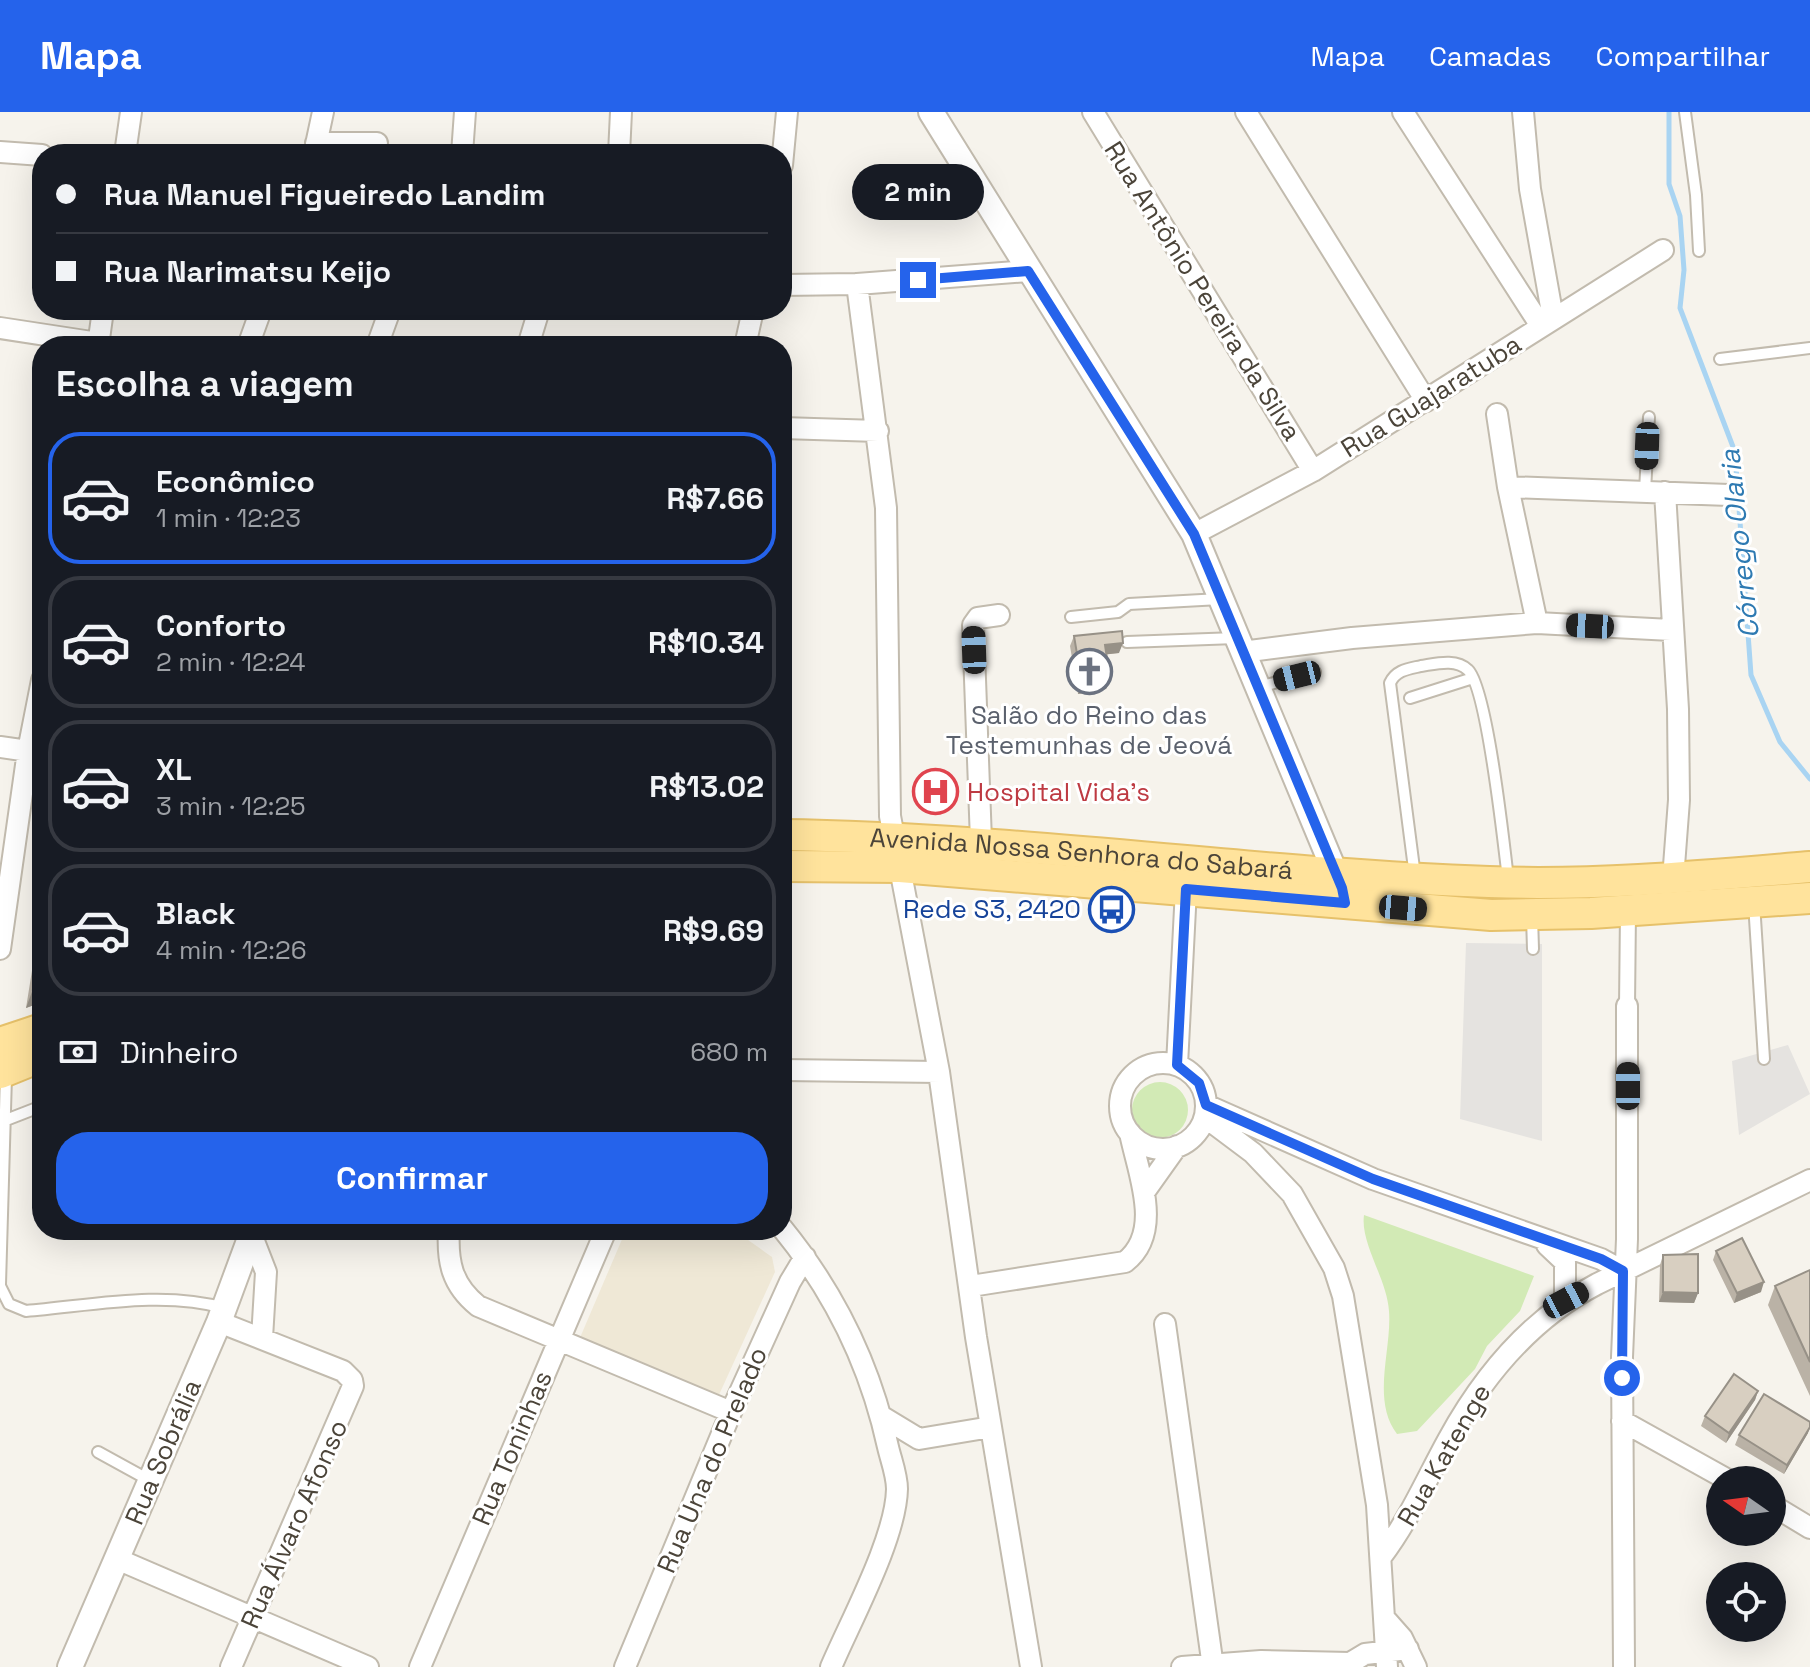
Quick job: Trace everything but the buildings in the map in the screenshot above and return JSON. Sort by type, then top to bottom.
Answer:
[{"type":"main road","name":"Avenida Nossa Senhora do Sabará","points":[[792,835],[981,841],[1337,873],[1508,883],[1673,879],[1810,867]]},
{"type":"main road","name":"Avenida Nossa Senhora do Sabará","points":[[792,866],[900,867],[1532,915],[1810,898]]},
{"type":"main road","points":[[2,1062],[32,1037]]},
{"type":"main road","points":[[2,1062],[32,1058]]},
{"type":"street","points":[[126,144],[131,112]]},
{"type":"street","points":[[316,144],[323,112]]},
{"type":"street","points":[[463,144],[465,112]]},
{"type":"street","points":[[619,144],[621,112]]},
{"type":"street","points":[[784,144],[787,112]]},
{"type":"street","points":[[931,112],[1194,534],[1337,873],[1345,903]]},
{"type":"street","name":"Rua Antônio Pereira da Silva","points":[[1093,112],[1313,471]]},
{"type":"street","points":[[1246,112],[1426,401]]},
{"type":"street","points":[[1403,112],[1547,322]]},
{"type":"street","points":[[1523,112],[1547,322]]},
{"type":"street","points":[[367,144],[377,143]]},
{"type":"street","points":[[0,152],[32,154]]},
{"type":"street","name":"Rua Guajaratuba","points":[[1194,534],[1313,471],[1663,250]]},
{"type":"street","points":[[792,285],[857,284],[1028,271]]},
{"type":"street","points":[[857,284],[878,431],[887,522],[890,816],[939,1072],[991,1427],[1031,1667]]},
{"type":"street","points":[[0,328],[49,336]]},
{"type":"street","points":[[1497,414],[1508,487],[1537,623]]},
{"type":"street","points":[[792,428],[878,431]]},
{"type":"street","points":[[1508,487],[1729,495]]},
{"type":"street","points":[[1655,492],[1678,709],[1679,800],[1673,879]]},
{"type":"street","points":[[981,841],[973,625],[978,618],[999,615]]},
{"type":"street","points":[[1239,645],[1537,623],[1671,630]]},
{"type":"street","points":[[0,747],[32,752]]},
{"type":"street","points":[[0,949],[32,769]]},
{"type":"street","points":[[1177,1065],[1186,889]]},
{"type":"street","points":[[1624,1667],[1622,1421],[1623,1271],[1627,1239],[1628,911]]},
{"type":"street","points":[[971,1286],[1125,1262],[1139,1252],[1144,1237],[1145,1191],[1138,1177],[1130,1133],[1122,1117],[1120,1102],[1132,1076],[1156,1063],[1177,1065],[1199,1083],[1205,1111],[1194,1135],[1177,1146],[1145,1191]]},
{"type":"street","points":[[792,1070],[939,1072]]},
{"type":"street","points":[[1205,1111],[1373,1179],[1541,1241],[1601,1259],[1623,1271]]},
{"type":"street","points":[[1205,1111],[1253,1153],[1292,1194],[1334,1268],[1343,1296],[1377,1505],[1387,1621],[1386,1660]]},
{"type":"street","points":[[1130,1133],[1156,1148],[1177,1146]]},
{"type":"street","name":"Rua Katenge","points":[[1381,1557],[1413,1510],[1448,1440],[1486,1382],[1509,1352],[1565,1301],[1810,1180]]},
{"type":"street","name":"Rua Sobrália","points":[[70,1667],[222,1315],[250,1240]]},
{"type":"street","name":"Rua Sobrália","points":[[255,1240],[266,1272],[262,1338]]},
{"type":"street","points":[[449,1240],[450,1267],[468,1298],[515,1324],[731,1412]]},
{"type":"street","name":"Rua Toninhas","points":[[420,1667],[602,1240]]},
{"type":"street","points":[[792,1240],[841,1312],[881,1416],[897,1487]]},
{"type":"street","points":[[1541,1241],[1565,1262],[1565,1301]]},
{"type":"street","name":"Rua Una do Prelado","points":[[625,1667],[731,1412],[790,1282],[805,1257]]},
{"type":"street","points":[[222,1315],[262,1338]]},
{"type":"street","points":[[1165,1324],[1213,1666]]},
{"type":"street","name":"Rua Álvaro Afonso","points":[[231,1667],[352,1396],[352,1380],[343,1371],[262,1338]]},
{"type":"street","points":[[881,1416],[897,1429],[919,1439],[991,1427]]},
{"type":"street","points":[[1622,1421],[1706,1468]]},
{"type":"street","points":[[831,1667],[877,1560],[892,1515],[903,1460],[919,1439]]},
{"type":"street","points":[[1786,1513],[1810,1528]]},
{"type":"street","points":[[117,1559],[368,1667]]},
{"type":"street","points":[[1182,1667],[1351,1665],[1365,1654],[1386,1660],[1412,1658],[1387,1621]]},
{"type":"lane","points":[[1685,112],[1696,195],[1699,251]]},
{"type":"lane","points":[[1720,359],[1810,348]]},
{"type":"lane","points":[[1649,417],[1655,492]]},
{"type":"lane","points":[[1071,617],[1118,612],[1129,604],[1220,599]]},
{"type":"lane","points":[[1127,642],[1239,645]]},
{"type":"lane","points":[[1415,878],[1390,683],[1400,671],[1447,663],[1463,666],[1473,678],[1486,734],[1508,883]]},
{"type":"lane","points":[[1257,688],[1315,672]]},
{"type":"lane","points":[[1410,698],[1473,678]]},
{"type":"lane","points":[[1754,901],[1764,1059]]},
{"type":"lane","points":[[1532,915],[1533,949]]},
{"type":"lane","points":[[2,1062],[6,1120],[0,1285],[9,1304],[26,1311],[155,1301],[207,1303],[222,1315]]},
{"type":"lane","points":[[6,1120],[32,1110]]},
{"type":"lane","points":[[98,1452],[150,1481]]},
{"type":"shaded area","points":[[1466,943],[1542,944],[1542,1141],[1460,1119]]},
{"type":"shaded area","points":[[1788,1045],[1810,1094],[1739,1135],[1732,1061]]},
{"type":"shaded area","points":[[622,1240],[748,1240],[772,1257],[775,1272],[718,1397],[579,1340]]},
{"type":"green space","points":[[1160,1082],[1180,1090],[1188,1110],[1180,1130],[1160,1138],[1140,1130],[1132,1110],[1140,1090]]},
{"type":"green space","points":[[1364,1215],[1534,1276],[1520,1311],[1487,1346],[1475,1369],[1417,1431],[1397,1434],[1385,1406],[1389,1311],[1384,1286],[1366,1237]]},
{"type":"waterway","name":"Córrego Olaria","points":[[1669,112],[1669,184],[1680,216],[1684,270],[1680,308],[1735,452],[1751,675],[1780,742],[1810,779]]},
{"type":"place","name":"Salão do Reino das Testemunhas de Jeová","points":[[1089,672]]},
{"type":"place","name":"Hospital Vida's","points":[[936,792]]},
{"type":"place","name":"Rede S3, 2420","points":[[1112,909]]},
{"type":"route","points":[[918,280],[1028,271],[1194,534],[1342,888],[1345,903],[1186,889],[1177,1065],[1192,1074],[1199,1083],[1206,1105],[1373,1179],[1541,1241],[1601,1259],[1623,1271],[1622,1378]]}]
